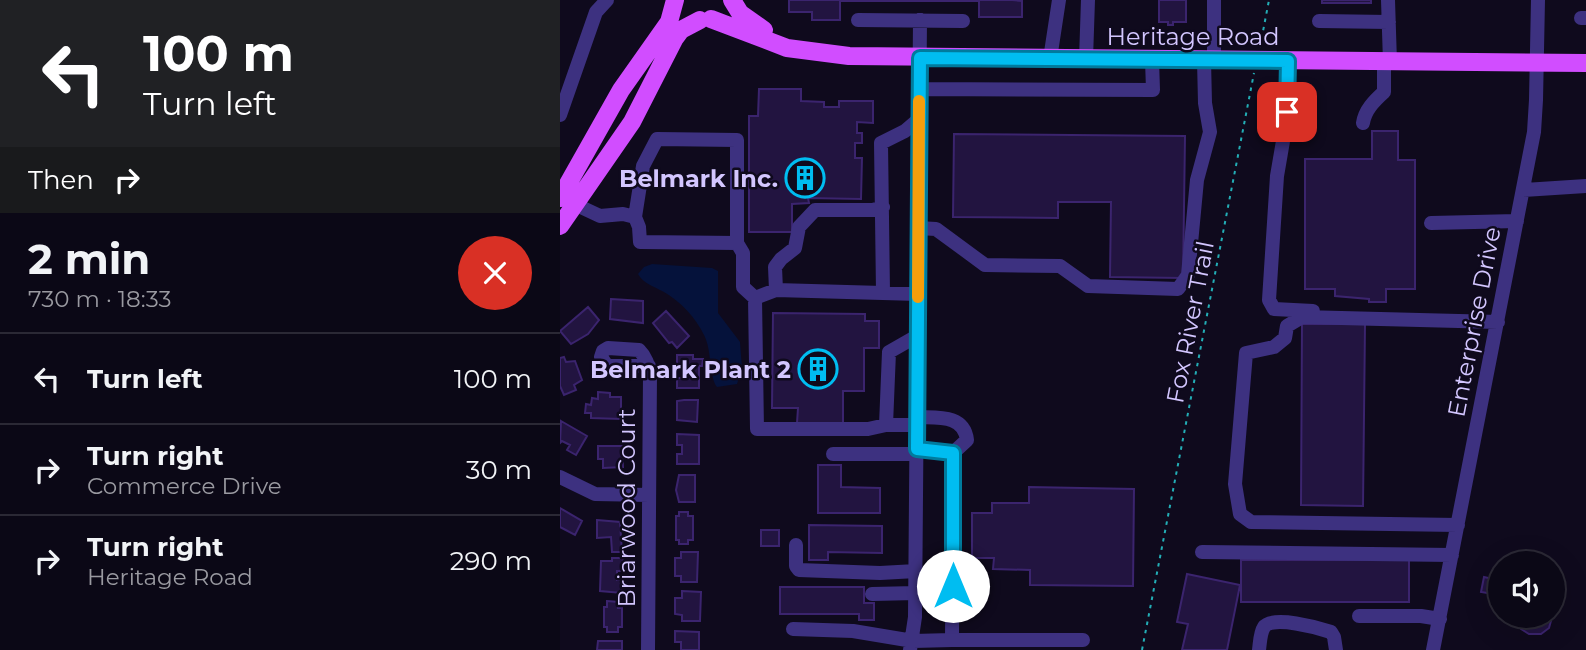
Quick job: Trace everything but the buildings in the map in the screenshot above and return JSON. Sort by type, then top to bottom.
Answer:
[{"type":"main road","name":"Heritage Road","points":[[675,0],[686,15],[771,43],[849,56],[1586,63]]},
{"type":"main road","points":[[560,226],[565,199],[621,90],[668,22],[675,0]]},
{"type":"main road","name":"Heritage Road","points":[[730,0],[753,24],[801,50]]},
{"type":"main road","points":[[565,199],[632,122],[681,30],[721,12],[730,0]]},
{"type":"street","points":[[561,114],[596,12],[607,0]]},
{"type":"street","points":[[1050,59],[1059,0]]},
{"type":"street","points":[[1086,59],[1087,0]]},
{"type":"street","points":[[918,228],[936,229],[985,265],[1060,266],[1088,286],[1178,289],[1188,275],[1197,180],[1210,132],[1205,103],[1214,0]]},
{"type":"street","points":[[1363,123],[1364,115],[1374,100],[1384,92],[1388,0]]},
{"type":"street","name":"Enterprise Drive","points":[[1433,650],[1534,132],[1538,0]]},
{"type":"street","points":[[858,20],[964,20]]},
{"type":"street","points":[[912,645],[916,593],[920,20]]},
{"type":"street","points":[[1319,22],[1389,22]]},
{"type":"street","points":[[919,89],[1153,90],[1152,60]]},
{"type":"street","points":[[1288,61],[1287,112],[1273,225],[1269,300],[1274,309],[1498,317]]},
{"type":"street","points":[[883,292],[881,144],[905,131],[919,119]]},
{"type":"street","points":[[737,243],[640,242],[635,216],[643,166],[657,139],[737,139],[737,243],[743,253],[743,287],[755,298],[757,429],[868,429],[950,419],[959,422],[966,429],[967,440],[953,453],[833,454]]},
{"type":"street","points":[[1523,190],[1586,186]]},
{"type":"street","points":[[565,199],[600,216],[635,216]]},
{"type":"street","points":[[776,290],[775,267],[795,248],[799,227],[815,210],[883,208]]},
{"type":"street","points":[[1431,223],[1517,221]]},
{"type":"street","points":[[755,298],[776,290],[918,295]]},
{"type":"street","points":[[1458,525],[1251,522],[1240,514],[1235,484],[1246,353],[1274,347],[1285,338],[1287,326],[1302,317],[1498,317]]},
{"type":"street","points":[[886,425],[889,352],[918,336]]},
{"type":"street","name":"Briarwood Court","points":[[648,650],[649,366]]},
{"type":"street","points":[[952,640],[953,453]]},
{"type":"street","points":[[560,477],[595,494],[649,495]]},
{"type":"street","points":[[796,545],[796,566],[799,570],[916,570]]},
{"type":"street","points":[[1202,552],[1452,555]]},
{"type":"street","points":[[872,594],[916,593]]},
{"type":"street","points":[[1359,616],[1440,618]]},
{"type":"street","points":[[1259,650],[1262,629],[1272,622],[1331,632],[1336,650]]},
{"type":"street","points":[[793,629],[853,631],[912,645],[952,640],[1083,640]]},
{"type":"path","name":"Fox River Trail","points":[[1142,650],[1269,0]]},
{"type":"water","points":[[652,264],[712,268],[718,271],[718,313],[740,342],[742,368],[737,384],[717,387],[714,383],[707,341],[697,322],[676,300],[646,283],[638,274],[644,267]]},
{"type":"slow traffic","points":[[918,297],[919,101]]},
{"type":"place","name":"Belmark Inc.","points":[[805,178]]},
{"type":"place","name":"Belmark Plant 2","points":[[818,369]]},
{"type":"route","points":[[953,586],[953,453],[917,449],[920,58],[1288,61],[1287,112]]}]
